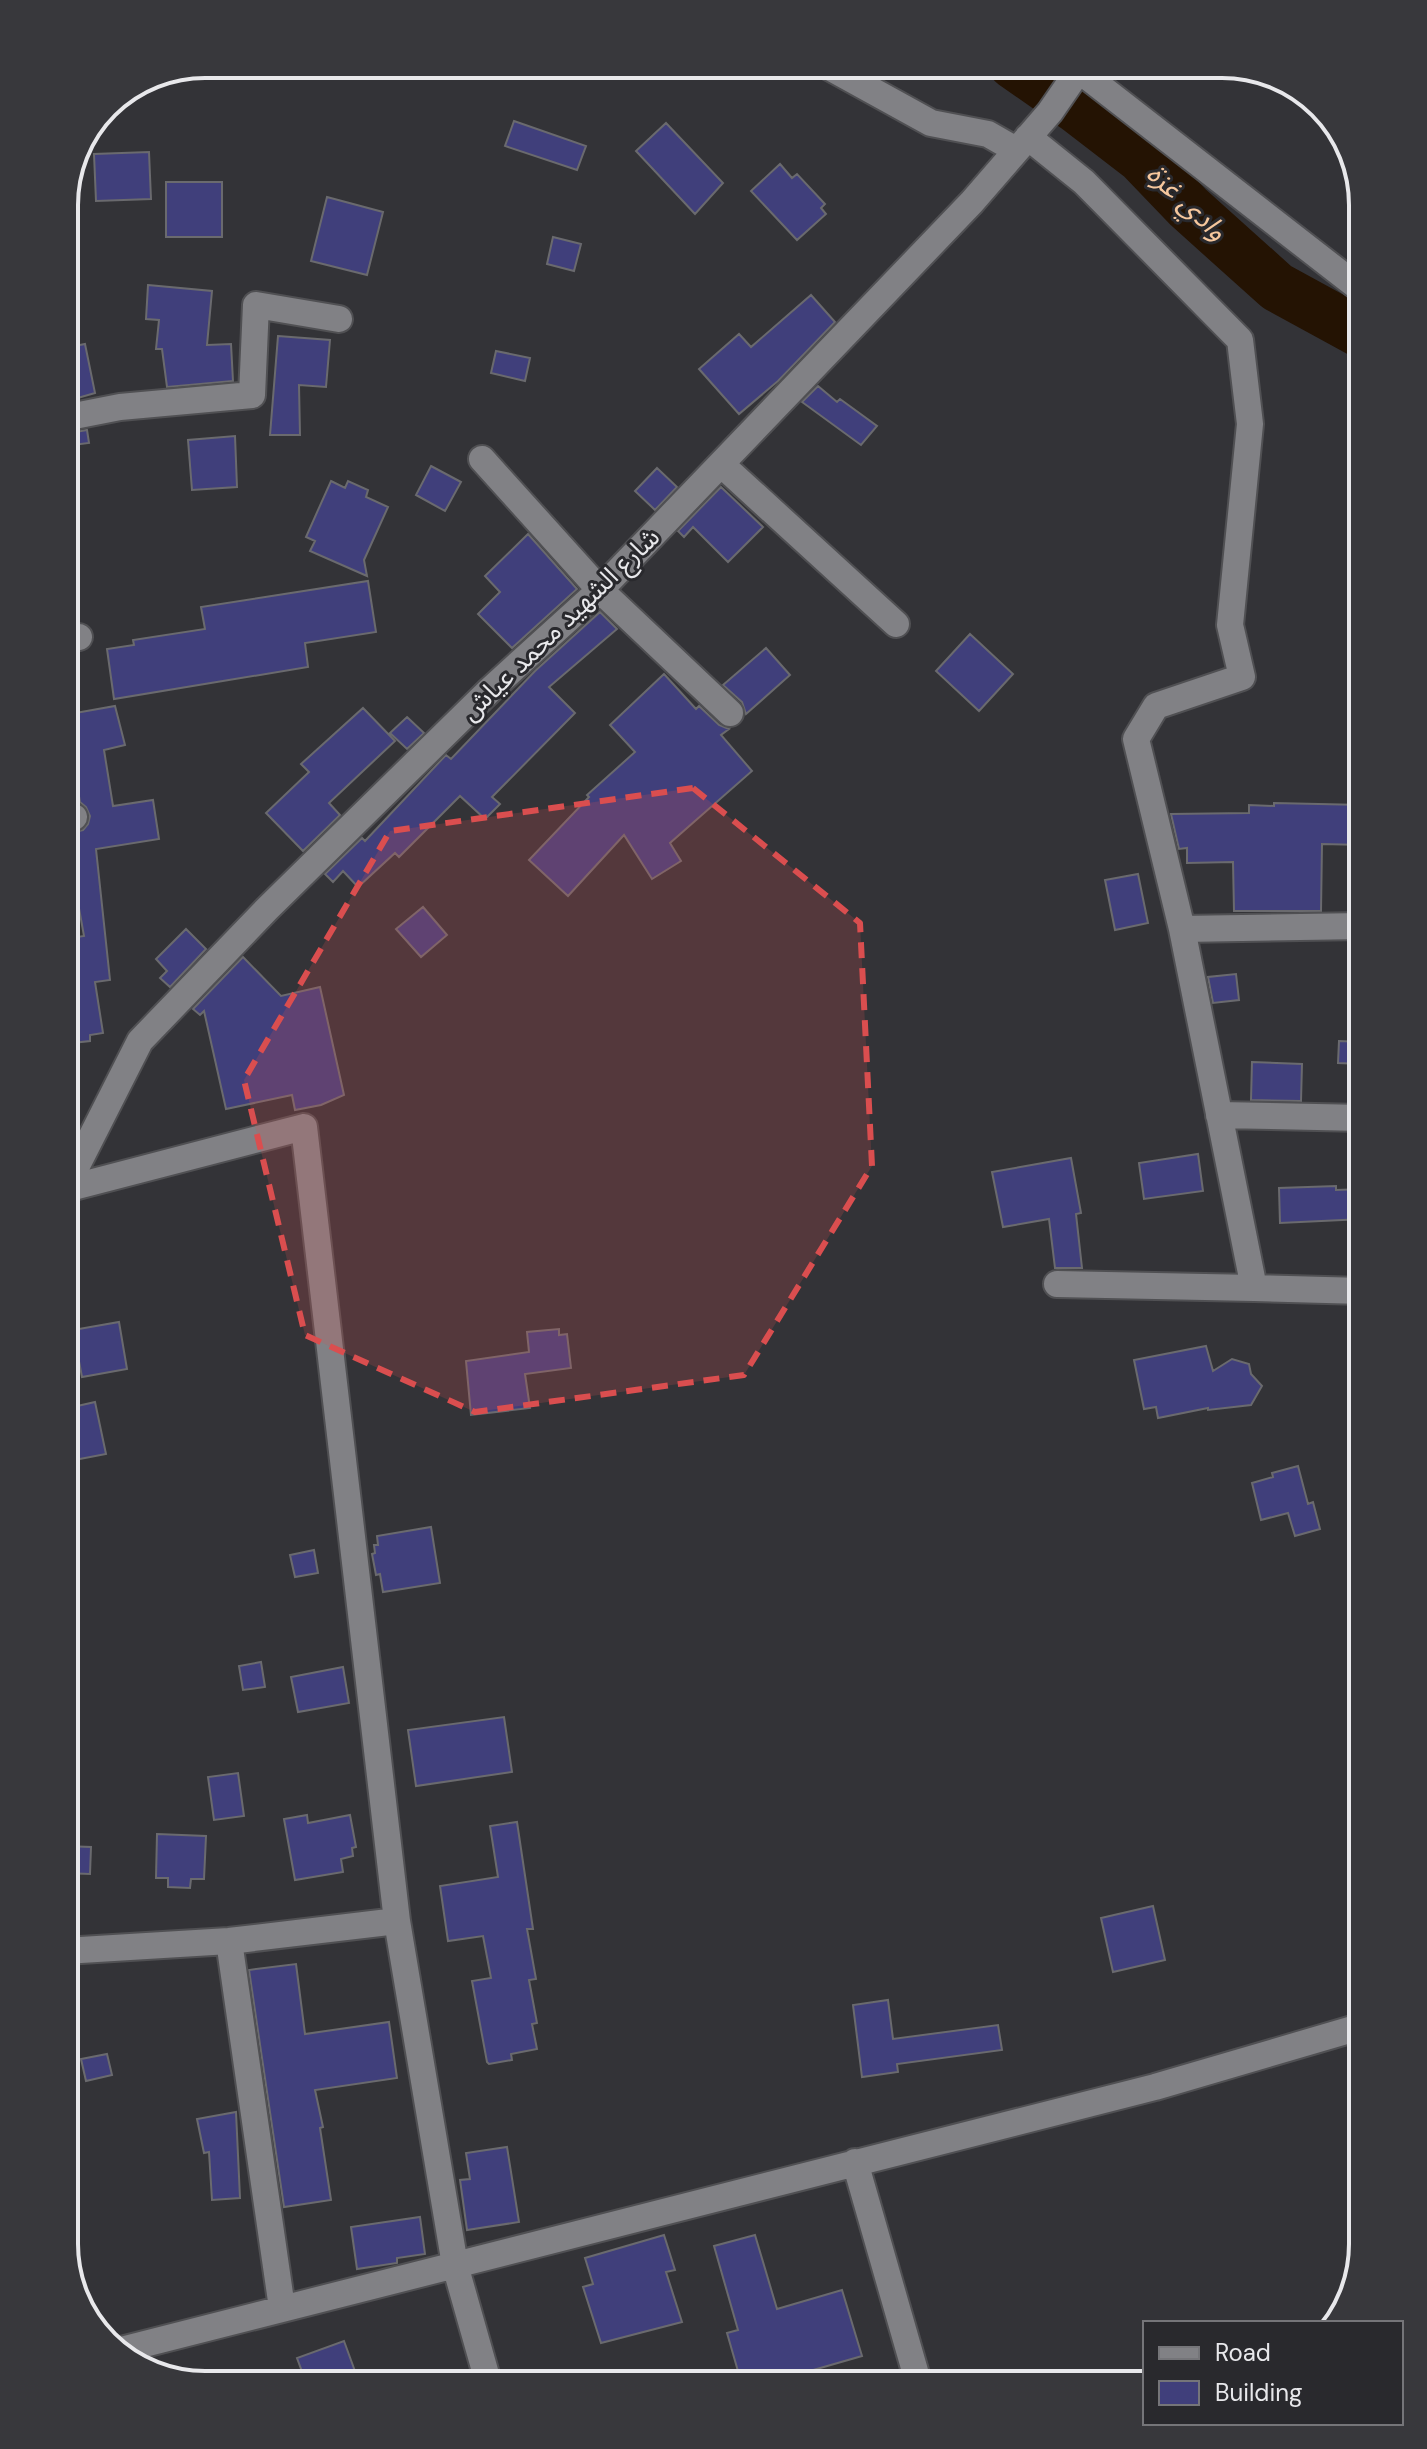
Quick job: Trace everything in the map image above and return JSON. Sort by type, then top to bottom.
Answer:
[{"type":"street","points":[[849,78],[931,123],[1022,143],[1084,182],[1240,340],[1250,424],[1230,625],[1242,677],[1156,706],[1136,739],[1182,929],[1254,1288]]},
{"type":"street","name":"شارع الشهيد محمد عياش","points":[[78,1164],[140,1041],[267,909],[490,690],[600,590],[972,202],[1050,112],[1070,78]]},
{"type":"street","points":[[1080,78],[1349,280]]},
{"type":"street","points":[[78,415],[120,407],[252,395],[256,305],[339,319]]},
{"type":"street","points":[[482,459],[600,590],[730,713]]},
{"type":"street","points":[[721,464],[896,624]]},
{"type":"street","points":[[1182,929],[1349,926]]},
{"type":"street","points":[[1219,1115],[1349,1118]]},
{"type":"street","points":[[78,1187],[304,1127],[397,1921],[455,2265],[485,2371]]},
{"type":"street","points":[[1057,1284],[1349,1291]]},
{"type":"street","points":[[78,1950],[229,1941],[397,1921]]},
{"type":"street","points":[[229,1941],[282,2308]]},
{"type":"street","points":[[131,2347],[1155,2087],[1349,2030]]},
{"type":"street","points":[[855,2162],[915,2371]]},
{"type":"highlighted area","points":[[693,788],[860,923],[872,1166],[744,1375],[475,1412],[305,1335],[244,1080],[390,831]]},
{"type":"building","points":[[514,121],[586,146],[577,170],[505,146]]},
{"type":"building","points":[[666,123],[723,183],[695,214],[636,151]]},
{"type":"building","points":[[149,152],[151,199],[96,201],[94,154]]},
{"type":"building","points":[[780,164],[792,178],[797,174],[825,204],[821,208],[826,214],[797,240],[751,191]]},
{"type":"building","points":[[166,182],[222,182],[222,237],[166,237]]},
{"type":"building","points":[[327,197],[383,212],[367,275],[311,261]]},
{"type":"building","points":[[553,237],[581,244],[574,271],[547,264]]},
{"type":"building","points":[[148,285],[212,291],[207,345],[231,344],[233,381],[167,387],[162,349],[156,349],[159,320],[146,319]]},
{"type":"building","points":[[811,295],[835,322],[778,381],[739,414],[699,369],[739,334],[751,347]]},
{"type":"building","points":[[278,336],[330,340],[326,387],[299,385],[300,435],[270,435]]},
{"type":"building","points":[[85,344],[95,393],[78,398],[78,345]]},
{"type":"building","points":[[496,351],[530,358],[525,381],[491,373]]},
{"type":"building","points":[[818,386],[837,402],[840,399],[877,426],[861,445],[802,402]]},
{"type":"building","points":[[87,430],[89,443],[78,444],[78,432]]},
{"type":"building","points":[[235,436],[237,487],[192,490],[188,440]]},
{"type":"building","points":[[431,466],[461,482],[445,511],[416,495]]},
{"type":"building","points":[[657,468],[677,487],[655,510],[635,491]]},
{"type":"building","points":[[331,481],[345,488],[348,481],[368,490],[366,497],[388,507],[364,560],[367,576],[310,551],[315,541],[306,537]]},
{"type":"building","points":[[721,487],[763,527],[728,562],[693,527],[684,537],[678,531]]},
{"type":"building","points":[[528,534],[577,589],[512,648],[478,614],[500,592],[485,576]]},
{"type":"building","points":[[368,581],[376,632],[305,643],[308,667],[114,699],[107,649],[134,645],[133,640],[205,629],[201,607]]},
{"type":"building","points":[[600,612],[617,629],[549,687],[575,713],[492,797],[500,804],[485,819],[460,796],[399,857],[395,853],[358,887],[343,871],[333,882],[325,874],[362,838],[365,841],[446,755],[451,759],[535,671]]},
{"type":"building","points":[[970,634],[1013,674],[979,711],[936,671]]},
{"type":"building","points":[[766,648],[790,675],[746,714],[742,702],[723,685]]},
{"type":"building","points":[[664,674],[696,709],[699,706],[719,725],[729,729],[721,735],[752,771],[670,843],[681,861],[652,879],[624,835],[568,896],[529,860],[589,797],[587,795],[635,752],[610,725]]},
{"type":"building","points":[[115,706],[125,745],[104,750],[113,806],[153,800],[159,839],[96,849],[110,980],[95,982],[103,1033],[90,1035],[90,1041],[78,1042],[78,937],[84,936],[78,903],[78,831],[88,824],[90,816],[80,802],[78,791],[78,713]]},
{"type":"building","points":[[363,708],[395,741],[329,803],[340,815],[303,851],[266,813],[309,772],[301,764]]},
{"type":"building","points":[[407,717],[424,733],[407,749],[390,733]]},
{"type":"building","points":[[1274,803],[1349,805],[1349,845],[1322,844],[1321,911],[1234,911],[1233,862],[1187,863],[1187,848],[1179,849],[1171,814],[1249,813],[1249,805],[1274,806]]},
{"type":"building","points":[[1138,874],[1148,923],[1115,930],[1105,880]]},
{"type":"building","points":[[423,907],[447,935],[421,957],[396,929]]},
{"type":"building","points":[[186,929],[206,949],[170,987],[160,978],[167,971],[156,959]]},
{"type":"building","points":[[243,957],[281,996],[320,987],[344,1095],[321,1105],[295,1110],[292,1095],[226,1109],[204,1011],[200,1015],[193,1009]]},
{"type":"building","points":[[1236,974],[1239,1000],[1213,1003],[1208,977]]},
{"type":"building","points":[[1339,1041],[1349,1041],[1349,1063],[1338,1063]]},
{"type":"building","points":[[1252,1062],[1302,1064],[1301,1101],[1251,1100]]},
{"type":"building","points":[[1198,1154],[1203,1191],[1144,1199],[1139,1163]]},
{"type":"building","points":[[1071,1158],[1081,1213],[1076,1214],[1082,1268],[1055,1268],[1049,1219],[1003,1227],[992,1172]]},
{"type":"building","points":[[1336,1186],[1336,1190],[1349,1190],[1349,1220],[1280,1223],[1279,1188]]},
{"type":"building","points":[[119,1322],[127,1369],[82,1377],[78,1329]]},
{"type":"building","points":[[559,1329],[559,1335],[567,1334],[571,1368],[525,1374],[530,1408],[471,1415],[466,1361],[529,1352],[527,1332]]},
{"type":"building","points":[[1206,1346],[1213,1371],[1232,1359],[1249,1364],[1251,1374],[1262,1386],[1251,1405],[1208,1408],[1158,1418],[1156,1407],[1144,1409],[1134,1360]]},
{"type":"building","points":[[95,1402],[106,1454],[78,1459],[78,1406]]},
{"type":"building","points":[[1298,1466],[1308,1504],[1313,1502],[1320,1529],[1295,1536],[1288,1513],[1261,1520],[1252,1483],[1273,1477],[1272,1473]]},
{"type":"building","points":[[431,1527],[440,1583],[383,1592],[372,1554],[375,1553],[374,1545],[378,1545],[377,1536]]},
{"type":"building","points":[[314,1550],[318,1573],[295,1577],[290,1555]]},
{"type":"building","points":[[261,1662],[265,1687],[243,1690],[239,1666]]},
{"type":"building","points":[[343,1667],[349,1703],[298,1712],[291,1677]]},
{"type":"building","points":[[504,1717],[512,1772],[416,1786],[408,1730]]},
{"type":"building","points":[[238,1773],[244,1816],[214,1820],[208,1777]]},
{"type":"building","points":[[307,1815],[308,1823],[350,1815],[356,1847],[352,1848],[353,1856],[341,1859],[343,1872],[295,1880],[284,1819]]},
{"type":"building","points":[[517,1822],[533,1929],[527,1929],[536,1979],[529,1980],[537,2023],[532,2024],[537,2049],[511,2054],[512,2060],[489,2064],[472,1981],[491,1978],[483,1936],[448,1941],[440,1886],[498,1877],[490,1826]]},
{"type":"building","points":[[157,1834],[206,1836],[204,1879],[191,1879],[190,1888],[168,1887],[168,1878],[156,1878]]},
{"type":"building","points":[[78,1847],[91,1847],[90,1874],[78,1874]]},
{"type":"building","points":[[1153,1906],[1165,1960],[1113,1972],[1101,1918]]},
{"type":"building","points":[[296,1964],[305,2034],[389,2022],[397,2078],[315,2090],[323,2127],[320,2128],[331,2200],[284,2207],[249,1970]]},
{"type":"building","points":[[888,2000],[893,2039],[998,2025],[1002,2050],[897,2064],[898,2072],[862,2077],[853,2005]]},
{"type":"building","points":[[107,2054],[112,2075],[86,2081],[81,2059]]},
{"type":"building","points":[[236,2112],[240,2198],[212,2200],[209,2152],[204,2153],[197,2119]]},
{"type":"building","points":[[507,2147],[519,2222],[467,2230],[460,2180],[470,2179],[466,2153]]},
{"type":"building","points":[[420,2217],[425,2254],[397,2258],[397,2263],[357,2269],[351,2227]]},
{"type":"building","points":[[664,2235],[675,2270],[666,2272],[682,2322],[601,2343],[583,2287],[593,2284],[585,2258]]},
{"type":"building","points":[[755,2235],[777,2309],[842,2290],[862,2356],[810,2371],[738,2371],[727,2333],[738,2330],[714,2246]]},
{"type":"building","points":[[344,2341],[355,2371],[302,2371],[297,2358]]},
{"type":"waterway","name":"وادي غزة","points":[[1033,78],[1141,158],[1188,207],[1277,287],[1349,326]]}]
